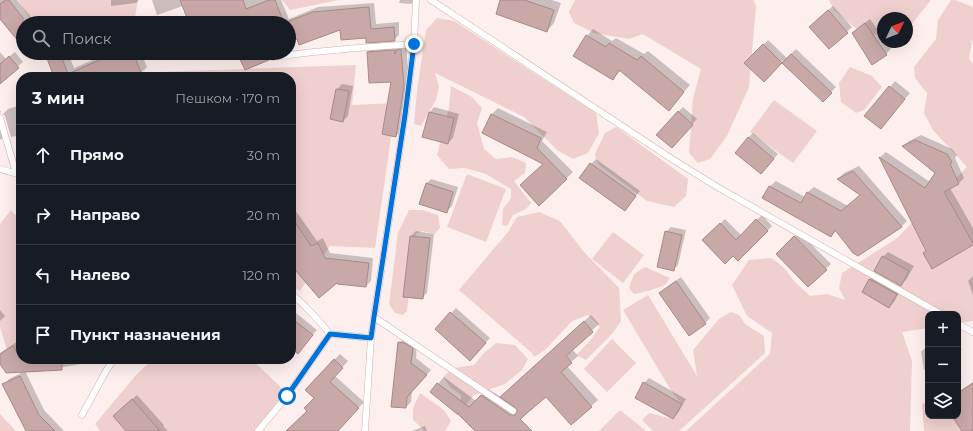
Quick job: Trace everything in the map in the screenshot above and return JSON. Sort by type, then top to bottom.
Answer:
[{"type":"lane","points":[[365,431],[371,338],[405,115],[414,44],[416,0]]},
{"type":"lane","points":[[431,0],[672,159],[936,311]]},
{"type":"lane","points":[[296,53],[414,44]]},
{"type":"lane","points":[[0,118],[16,168]]},
{"type":"lane","points":[[0,169],[16,173]]},
{"type":"lane","points":[[296,297],[330,334],[371,338]]},
{"type":"lane","points":[[374,317],[513,410]]},
{"type":"lane","points":[[961,326],[973,332]]},
{"type":"lane","points":[[258,431],[287,396],[330,334]]},
{"type":"lane","points":[[82,415],[110,364]]},
{"type":"shaded area","points":[[18,0],[138,0],[135,16],[28,16]]},
{"type":"shaded area","points":[[282,0],[339,0],[290,10]]},
{"type":"shaded area","points":[[575,0],[753,0],[756,6],[749,87],[727,136],[710,159],[698,163],[689,153],[693,99],[701,69],[643,34],[629,39],[594,33],[574,23],[569,12]]},
{"type":"shaded area","points":[[829,0],[931,0],[913,23],[913,12],[877,12],[877,34],[865,36],[834,10]]},
{"type":"shaded area","points":[[951,0],[955,0],[973,7],[973,40],[969,59],[973,63],[973,321],[961,323],[961,311],[925,311],[925,328],[902,332],[912,361],[910,431],[686,431],[770,354],[772,333],[747,316],[732,285],[749,260],[772,258],[784,268],[795,282],[810,296],[827,294],[845,300],[839,288],[842,273],[896,239],[967,167],[933,130],[924,113],[927,93],[915,78],[914,67],[936,39],[938,20]]},
{"type":"shaded area","points":[[437,18],[454,21],[596,113],[599,133],[588,153],[573,159],[557,150],[524,117],[435,73],[439,86],[436,100],[421,126],[414,124],[417,91],[426,30]]},
{"type":"shaded area","points":[[356,65],[352,105],[396,103],[375,248],[330,246],[300,291],[296,288],[296,72],[158,72]]},
{"type":"shaded area","points":[[850,67],[872,76],[882,87],[864,110],[856,113],[841,102],[839,83]]},
{"type":"shaded area","points":[[451,86],[472,97],[482,108],[477,123],[484,149],[496,159],[512,157],[526,163],[525,173],[514,181],[531,203],[526,209],[513,215],[507,226],[502,225],[503,209],[511,198],[511,189],[486,174],[465,168],[449,169],[437,155],[449,107]]},
{"type":"shaded area","points":[[774,100],[817,131],[793,163],[750,132]]},
{"type":"shaded area","points":[[616,127],[688,179],[686,196],[674,207],[647,201],[598,164],[595,154],[605,133]]},
{"type":"shaded area","points":[[467,174],[506,189],[486,242],[447,227]]},
{"type":"shaded area","points":[[11,210],[16,216],[16,361],[11,363],[0,327],[0,224]]},
{"type":"shaded area","points":[[409,210],[422,210],[438,215],[440,228],[434,234],[422,231],[416,234],[407,311],[403,315],[395,313],[389,304],[398,233]]},
{"type":"shaded area","points":[[539,212],[560,221],[584,252],[619,288],[621,321],[613,333],[586,360],[576,355],[589,342],[600,327],[588,315],[572,321],[545,350],[534,357],[531,352],[459,290],[508,232],[517,217]]},
{"type":"shaded area","points":[[613,232],[644,255],[623,283],[592,259]]},
{"type":"shaded area","points":[[645,267],[670,278],[665,285],[634,294],[629,288],[634,274]]},
{"type":"shaded area","points":[[648,295],[697,376],[693,350],[719,319],[731,312],[739,315],[745,324],[764,336],[765,353],[679,431],[654,431],[642,420],[649,413],[673,419],[682,404],[672,392],[623,310]]},
{"type":"shaded area","points":[[612,339],[636,363],[607,392],[584,369]]},
{"type":"shaded area","points":[[496,343],[515,345],[528,359],[522,370],[505,384],[474,395],[464,407],[460,408],[461,395],[450,387],[443,377],[454,368],[474,365],[484,353]]},
{"type":"shaded area","points":[[148,364],[256,364],[286,392],[255,431],[100,431],[95,424],[136,375]]},
{"type":"shaded area","points":[[420,393],[444,410],[451,421],[445,431],[425,431],[413,420],[413,408]]},
{"type":"shaded area","points":[[925,403],[925,419],[961,419],[973,431],[924,431],[922,404]]},
{"type":"shaded area","points":[[620,410],[646,431],[599,431]]},
{"type":"shaded area","points":[[0,414],[16,431],[0,431]]},
{"type":"building","points":[[6,0],[9,0],[21,16],[16,16],[16,38],[0,19],[0,4]]},
{"type":"building","points":[[180,0],[243,0],[246,9],[269,0],[275,0],[281,16],[186,16]]},
{"type":"building","points":[[500,0],[524,0],[554,10],[547,32],[496,14]]},
{"type":"building","points":[[369,7],[371,29],[394,27],[395,41],[366,43],[366,38],[341,40],[340,30],[299,45],[296,40],[296,18],[313,12]]},
{"type":"building","points":[[828,10],[848,33],[829,49],[809,27]]},
{"type":"building","points":[[865,23],[877,40],[877,48],[882,48],[887,55],[872,65],[852,33]]},
{"type":"building","points":[[586,35],[606,47],[609,43],[637,60],[641,56],[684,92],[669,111],[619,70],[613,80],[573,56]]},
{"type":"building","points":[[763,44],[782,63],[764,82],[744,63]]},
{"type":"building","points":[[401,49],[404,86],[396,137],[382,134],[391,82],[369,83],[367,52],[395,50],[395,54],[396,50]]},
{"type":"building","points":[[791,54],[832,93],[823,102],[782,63]]},
{"type":"building","points":[[9,56],[19,68],[0,84],[0,64]]},
{"type":"building","points":[[48,60],[63,60],[67,72],[52,72]]},
{"type":"building","points":[[99,60],[136,60],[141,72],[72,72]]},
{"type":"building","points":[[240,60],[269,60],[245,70]]},
{"type":"building","points":[[889,86],[905,99],[881,129],[864,116]]},
{"type":"building","points":[[336,89],[349,91],[343,122],[330,119]]},
{"type":"building","points":[[678,111],[693,125],[672,148],[656,135]]},
{"type":"building","points":[[429,112],[454,118],[448,144],[422,137]]},
{"type":"building","points":[[491,114],[541,138],[537,148],[567,179],[539,206],[520,185],[543,164],[482,133]]},
{"type":"building","points":[[748,137],[774,159],[761,174],[735,153]]},
{"type":"building","points":[[915,140],[947,154],[952,162],[950,164],[959,184],[944,192],[973,243],[973,245],[932,269],[923,253],[926,251],[879,157],[925,188],[935,173],[902,146]]},
{"type":"building","points":[[590,163],[636,196],[625,211],[579,178]]},
{"type":"building","points":[[853,171],[902,227],[858,256],[853,253],[835,230],[831,237],[762,198],[769,186],[801,203],[807,192],[841,211],[860,195],[837,179]]},
{"type":"building","points":[[426,183],[453,192],[447,213],[419,204]]},
{"type":"building","points":[[756,219],[768,231],[738,261],[733,256],[725,264],[702,240],[720,223],[736,240]]},
{"type":"building","points":[[296,224],[311,246],[318,243],[325,258],[369,263],[366,287],[337,283],[319,298],[296,271]]},
{"type":"building","points":[[665,231],[682,235],[674,271],[657,267]]},
{"type":"building","points":[[410,236],[430,238],[423,299],[403,297]]},
{"type":"building","points":[[794,236],[827,270],[808,287],[776,254]]},
{"type":"building","points":[[882,256],[909,271],[901,286],[874,271]]},
{"type":"building","points":[[869,279],[897,294],[889,308],[862,292]]},
{"type":"building","points":[[676,281],[706,324],[689,336],[659,293]]},
{"type":"building","points":[[450,312],[486,343],[470,361],[435,329]]},
{"type":"building","points":[[584,321],[593,332],[566,356],[572,363],[561,372],[592,407],[571,425],[546,397],[520,419],[532,431],[475,431],[458,414],[430,392],[437,383],[469,407],[481,395],[510,415],[515,415],[517,409],[500,397]]},
{"type":"building","points":[[296,322],[313,335],[298,354],[296,352]]},
{"type":"building","points":[[398,342],[404,343],[413,348],[411,363],[427,375],[407,397],[406,408],[391,407]]},
{"type":"building","points":[[13,346],[16,351],[16,364],[62,364],[62,370],[6,373],[0,364],[0,354]]},
{"type":"building","points":[[334,359],[343,368],[330,382],[359,408],[338,431],[286,431],[307,411],[304,408],[314,398],[305,390]]},
{"type":"building","points":[[20,376],[39,415],[55,431],[26,431],[2,384]]},
{"type":"building","points":[[643,382],[682,404],[673,419],[635,398]]},
{"type":"building","points":[[973,383],[973,431],[962,431],[954,419],[961,419],[961,391]]},
{"type":"building","points":[[132,399],[160,431],[126,431],[113,416]]},
{"type":"route","points":[[287,396],[330,334],[371,338],[405,115],[414,44]]}]
